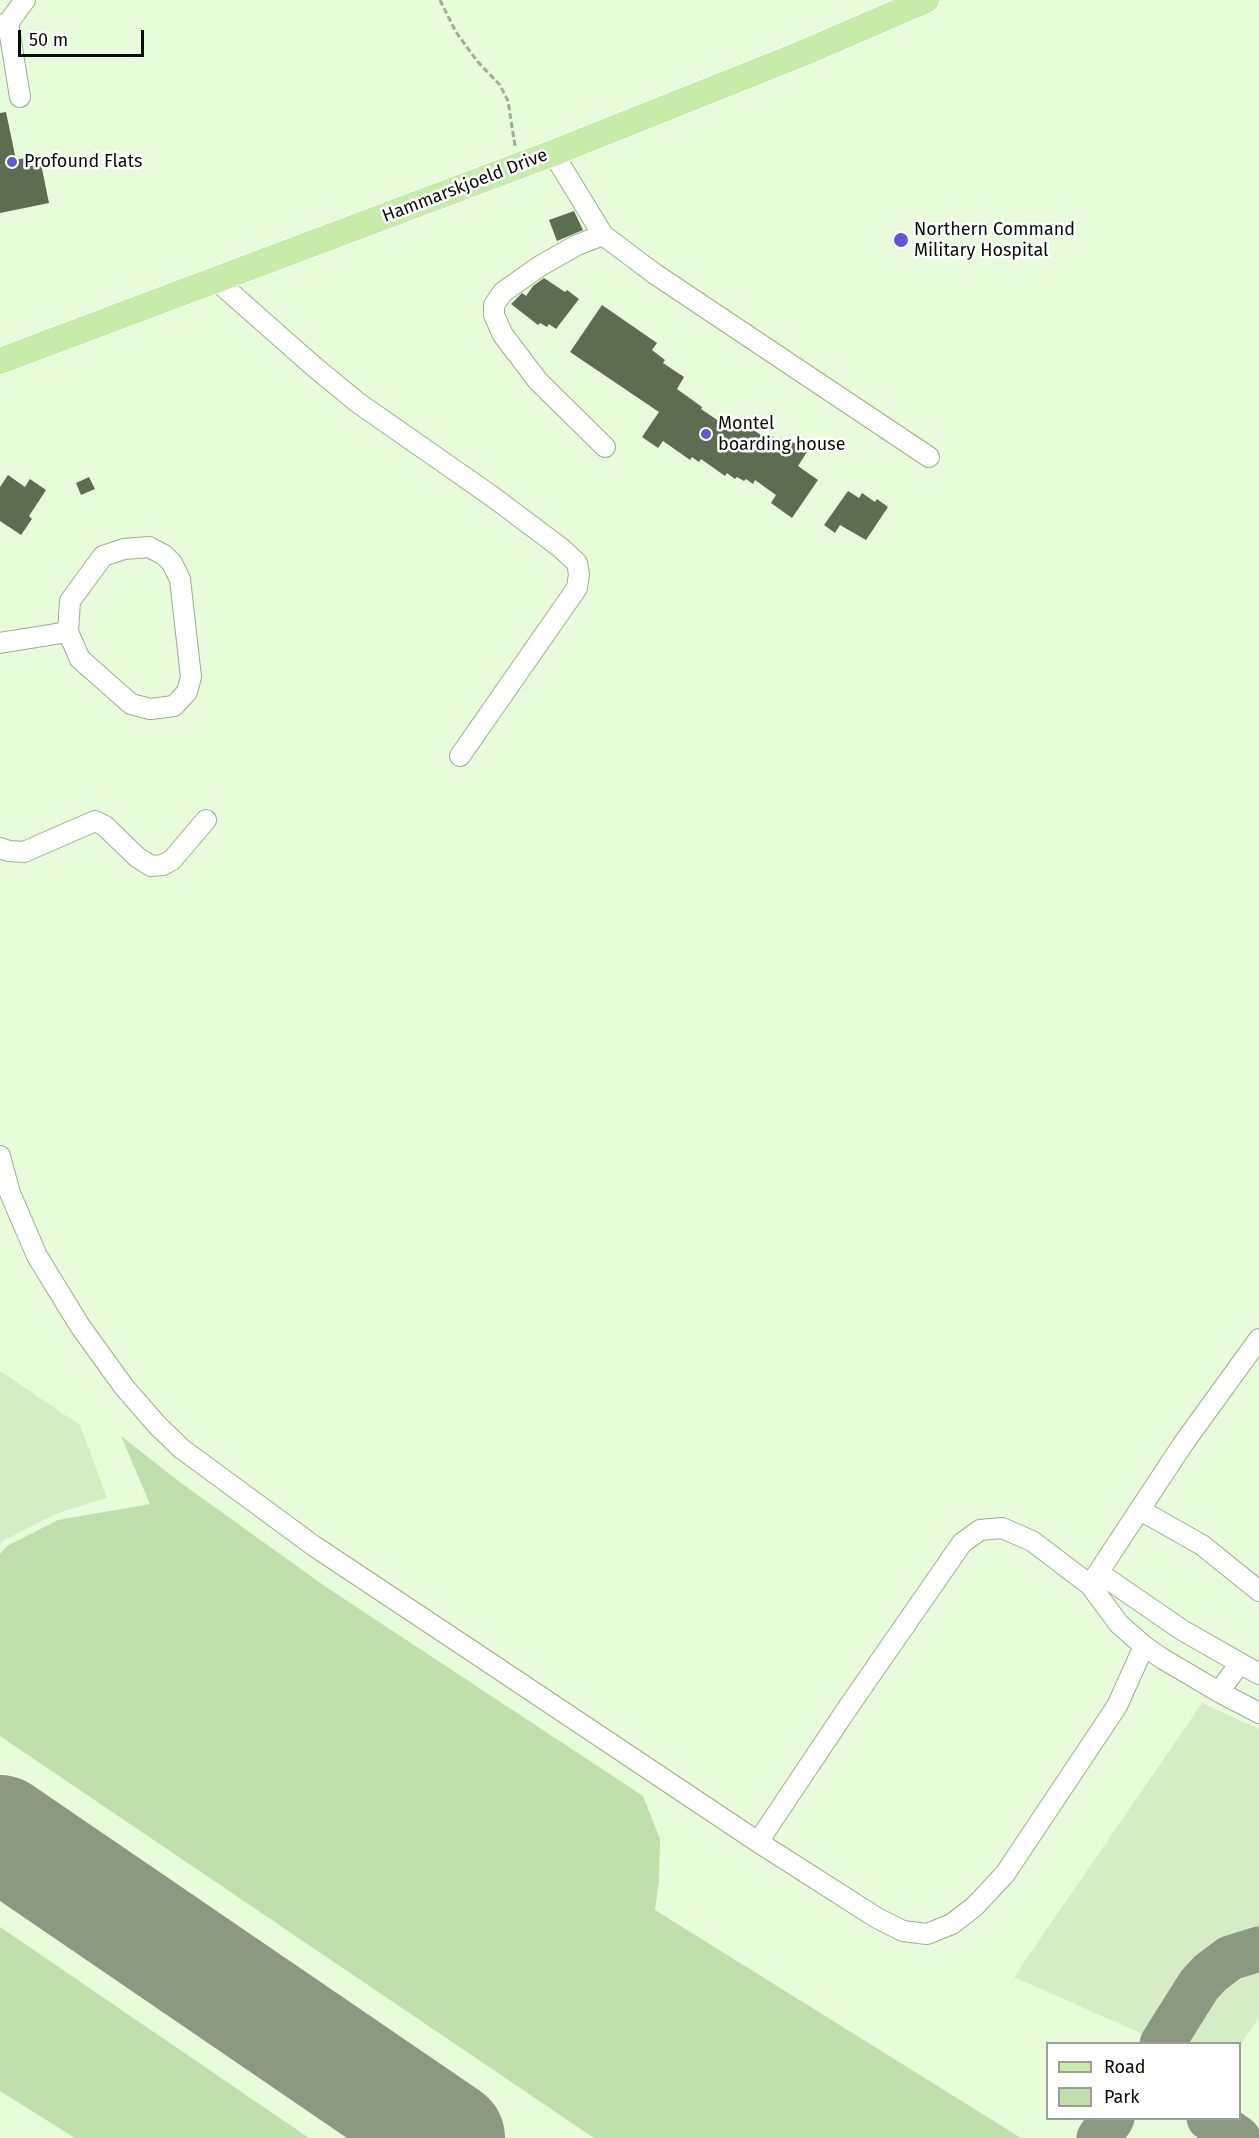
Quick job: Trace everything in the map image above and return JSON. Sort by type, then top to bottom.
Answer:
[{"type":"main road","name":"Hammarskjoeld Drive","points":[[0,361],[553,153],[801,54],[926,0]]},
{"type":"street","points":[[21,97],[4,24],[24,0]]},
{"type":"street","points":[[553,153],[603,235],[655,274],[929,457]]},
{"type":"street","points":[[603,235],[577,245],[540,266],[503,292],[494,305],[494,315],[503,335],[538,381],[605,447]]},
{"type":"street","points":[[216,280],[357,402],[493,497],[577,562],[579,574],[577,588],[460,756]]},
{"type":"street","points":[[149,547],[164,555],[172,563],[180,579],[191,677],[187,692],[174,706],[150,709],[131,704],[80,659],[68,632],[70,601],[103,556],[124,549],[149,547]]},
{"type":"street","points":[[0,643],[68,632]]},
{"type":"street","points":[[0,848],[24,852],[95,821],[105,826],[137,857],[152,866],[163,865],[172,860],[206,820]]},
{"type":"street","points":[[0,1156],[10,1193],[37,1256],[74,1316],[124,1387],[158,1426],[182,1449],[314,1546],[758,1842],[877,1918],[903,1931],[927,1934],[952,1924],[975,1906],[1005,1874],[1112,1714],[1144,1646]]},
{"type":"street","points":[[1095,1579],[1183,1444],[1259,1339]]},
{"type":"street","points":[[1140,1510],[1202,1545],[1259,1591]]},
{"type":"street","points":[[758,1842],[962,1543],[980,1530],[1002,1528],[1032,1541],[1259,1674]]},
{"type":"street","points":[[1095,1579],[1119,1624],[1144,1646],[1219,1692],[1259,1713]]},
{"type":"street","points":[[1219,1692],[1240,1663]]},
{"type":"path","points":[[440,0],[456,32],[477,61],[500,86],[508,101],[518,166]]},
{"type":"shaded area","points":[[0,1371],[80,1425],[107,1498],[55,1514],[0,1544]]},
{"type":"shaded area","points":[[1202,1703],[1259,1729],[1259,2017],[1241,2044],[1241,2042],[1161,2042],[1014,1977]]},
{"type":"green space","points":[[121,1436],[181,1483],[326,1587],[643,1796],[660,1839],[659,1882],[655,1910],[1021,2138],[594,2138],[0,1736],[0,1554],[7,1546],[58,1520],[150,1504]]},
{"type":"green space","points":[[0,1927],[309,2138],[75,2138],[0,2091]]},
{"type":"building","name":"Profound Flats","points":[[6,112],[16,160],[24,158],[26,167],[41,164],[49,203],[0,213],[0,113]]},
{"type":"building","points":[[574,211],[583,230],[557,241],[549,220]]},
{"type":"building","points":[[544,278],[579,299],[556,329],[549,324],[547,327],[540,323],[538,325],[511,304],[522,293],[526,296],[533,286]]},
{"type":"building","points":[[602,305],[657,343],[652,350],[665,360],[663,363],[684,377],[677,389],[702,407],[701,409],[729,428],[732,424],[743,431],[747,426],[769,440],[772,436],[788,444],[790,440],[807,452],[798,466],[818,480],[792,518],[771,503],[776,495],[755,480],[753,484],[746,479],[744,481],[737,477],[735,479],[727,473],[725,476],[701,459],[699,462],[692,457],[690,460],[663,441],[658,448],[642,437],[659,412],[570,352]]},
{"type":"building","points":[[8,475],[25,487],[30,479],[46,490],[29,516],[32,519],[21,535],[0,521],[0,487]]},
{"type":"building","points":[[89,477],[95,489],[81,495],[76,483]]},
{"type":"building","points":[[848,491],[859,498],[862,493],[875,502],[877,499],[888,507],[866,540],[840,525],[835,533],[824,525]]},
{"type":"taxiway","points":[[1163,2042],[1199,1985],[1210,1973],[1230,1958],[1259,1949]]},
{"type":"taxiway","points":[[1099,2138],[1111,2120]]},
{"type":"taxiway","points":[[1212,2120],[1238,2138]]},
{"type":"runway","points":[[0,1832],[448,2138]]},
{"type":"place","name":"Profound Flats","points":[[12,162]]},
{"type":"place","name":"Northern Command Military Hospital","points":[[901,240]]},
{"type":"place","name":"Montel boarding house","points":[[706,434]]}]
